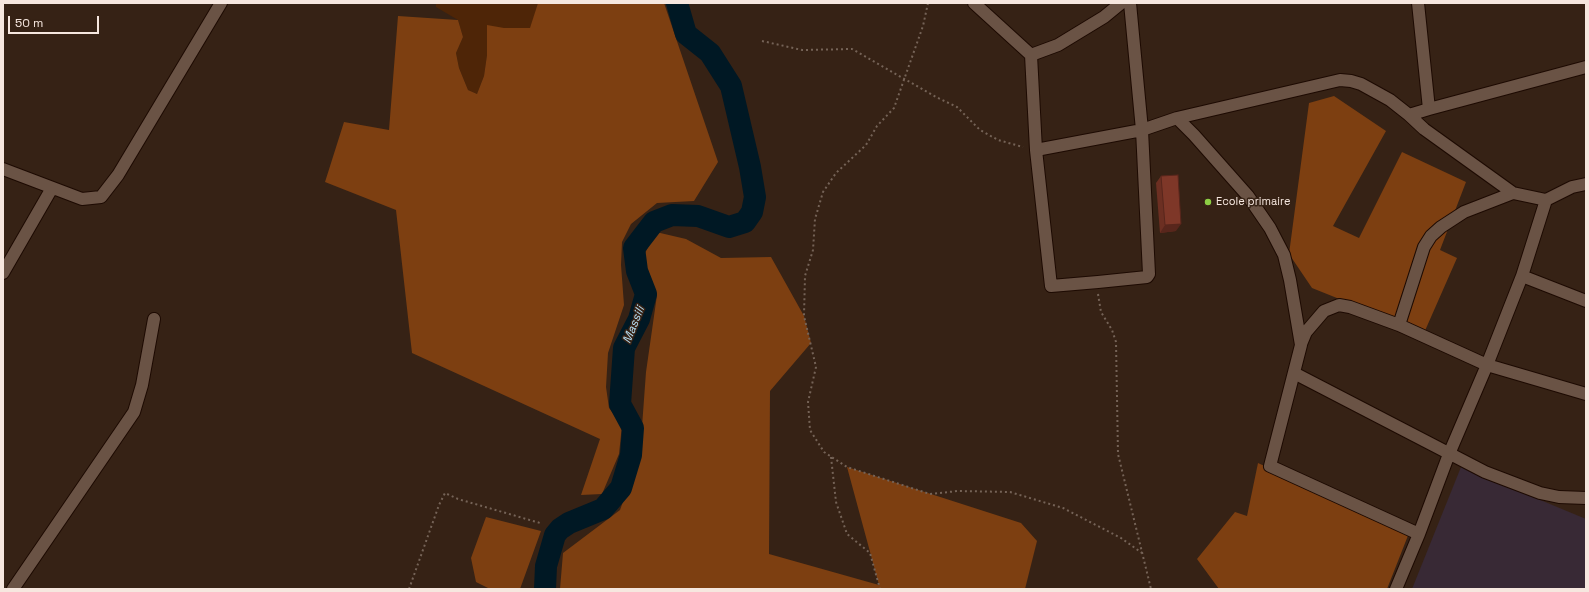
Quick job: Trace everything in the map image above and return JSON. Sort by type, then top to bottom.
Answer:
[{"type":"street","points":[[3,169],[82,199],[101,197],[118,175],[221,3]]},
{"type":"street","points":[[974,3],[1031,55],[1036,150],[1050,285],[1147,277],[1149,274],[1142,130],[1130,3]]},
{"type":"street","points":[[1031,55],[1058,45],[1104,17],[1121,3]]},
{"type":"street","points":[[1418,3],[1429,109]]},
{"type":"street","points":[[1409,115],[1586,67]]},
{"type":"street","points":[[1036,150],[1142,130],[1177,118],[1340,80],[1361,84],[1390,100],[1424,129],[1513,193],[1546,200],[1572,187],[1586,184]]},
{"type":"street","points":[[1177,118],[1248,196],[1270,228],[1284,255],[1290,280],[1301,344]]},
{"type":"street","points":[[3,273],[52,188]]},
{"type":"street","points":[[1399,325],[1424,247],[1431,236],[1441,227],[1464,212],[1513,193]]},
{"type":"street","points":[[1396,589],[1419,534],[1449,454],[1487,365],[1522,276],[1546,200]]},
{"type":"street","points":[[1522,276],[1586,301]]},
{"type":"street","points":[[1419,534],[1270,466],[1301,344],[1306,332],[1324,311],[1339,305],[1350,307],[1399,325],[1487,365],[1586,394]]},
{"type":"street","points":[[13,589],[134,412],[142,385],[154,319]]},
{"type":"street","points":[[1294,373],[1486,472],[1540,493],[1586,498]]},
{"type":"path","points":[[928,3],[923,26],[894,108],[877,126],[866,145],[836,173],[823,192],[814,219],[813,250],[805,276],[804,316],[816,367],[808,402],[810,430],[824,452],[847,467],[930,494],[958,491],[1010,492],[1063,508],[1121,538],[1142,553]]},
{"type":"path","points":[[762,41],[802,50],[852,49],[936,97],[957,107],[980,130],[998,140],[1036,150]]},
{"type":"path","points":[[1098,282],[1098,299],[1102,312],[1112,330],[1116,342],[1118,454],[1151,589]]},
{"type":"path","points":[[831,457],[836,502],[848,534],[870,553],[880,589]]},
{"type":"path","points":[[409,589],[439,505],[445,493],[458,499],[540,523]]},
{"type":"shaded area","points":[[436,3],[538,3],[531,28],[504,28],[487,55],[484,76],[477,94],[468,90],[459,68],[456,53],[463,37],[458,20],[436,7]]},
{"type":"shaded area","points":[[538,3],[664,3],[718,162],[694,201],[657,203],[631,224],[622,242],[621,265],[624,305],[608,353],[606,387],[609,408],[622,425],[619,454],[602,494],[581,495],[600,439],[412,353],[396,210],[325,182],[344,122],[389,130],[398,16],[458,20],[463,37],[456,53],[459,68],[468,90],[477,94],[484,76],[487,55],[487,25],[504,28],[530,28]]},
{"type":"shaded area","points":[[1334,96],[1386,131],[1333,226],[1359,238],[1402,152],[1466,182],[1440,250],[1457,258],[1424,333],[1312,288],[1289,254],[1309,103]]},
{"type":"shaded area","points":[[656,232],[686,239],[721,258],[771,257],[804,316],[811,343],[770,391],[769,554],[879,585],[847,467],[1021,523],[1037,541],[1025,589],[560,589],[563,553],[620,510],[640,454],[646,372],[657,295],[643,257]]},
{"type":"shaded area","points":[[1258,463],[1409,533],[1387,589],[1219,589],[1197,559],[1235,512],[1247,516]]},
{"type":"shaded area","points":[[1461,467],[1586,519],[1586,589],[1412,589]]},
{"type":"shaded area","points":[[486,517],[541,531],[520,589],[490,589],[476,582],[471,558]]},
{"type":"building","points":[[1178,175],[1181,224],[1165,225],[1161,176]]},
{"type":"waterway","name":"Massili","points":[[545,589],[546,566],[555,535],[560,529],[569,523],[603,509],[621,488],[631,455],[633,428],[620,404],[624,348],[639,319],[646,294],[637,271],[634,248],[654,222],[672,215],[698,216],[729,227],[745,222],[752,212],[755,197],[750,167],[731,86],[710,53],[686,34],[677,3]]},
{"type":"place","name":"Ecole primaire","points":[[1208,202]]}]
